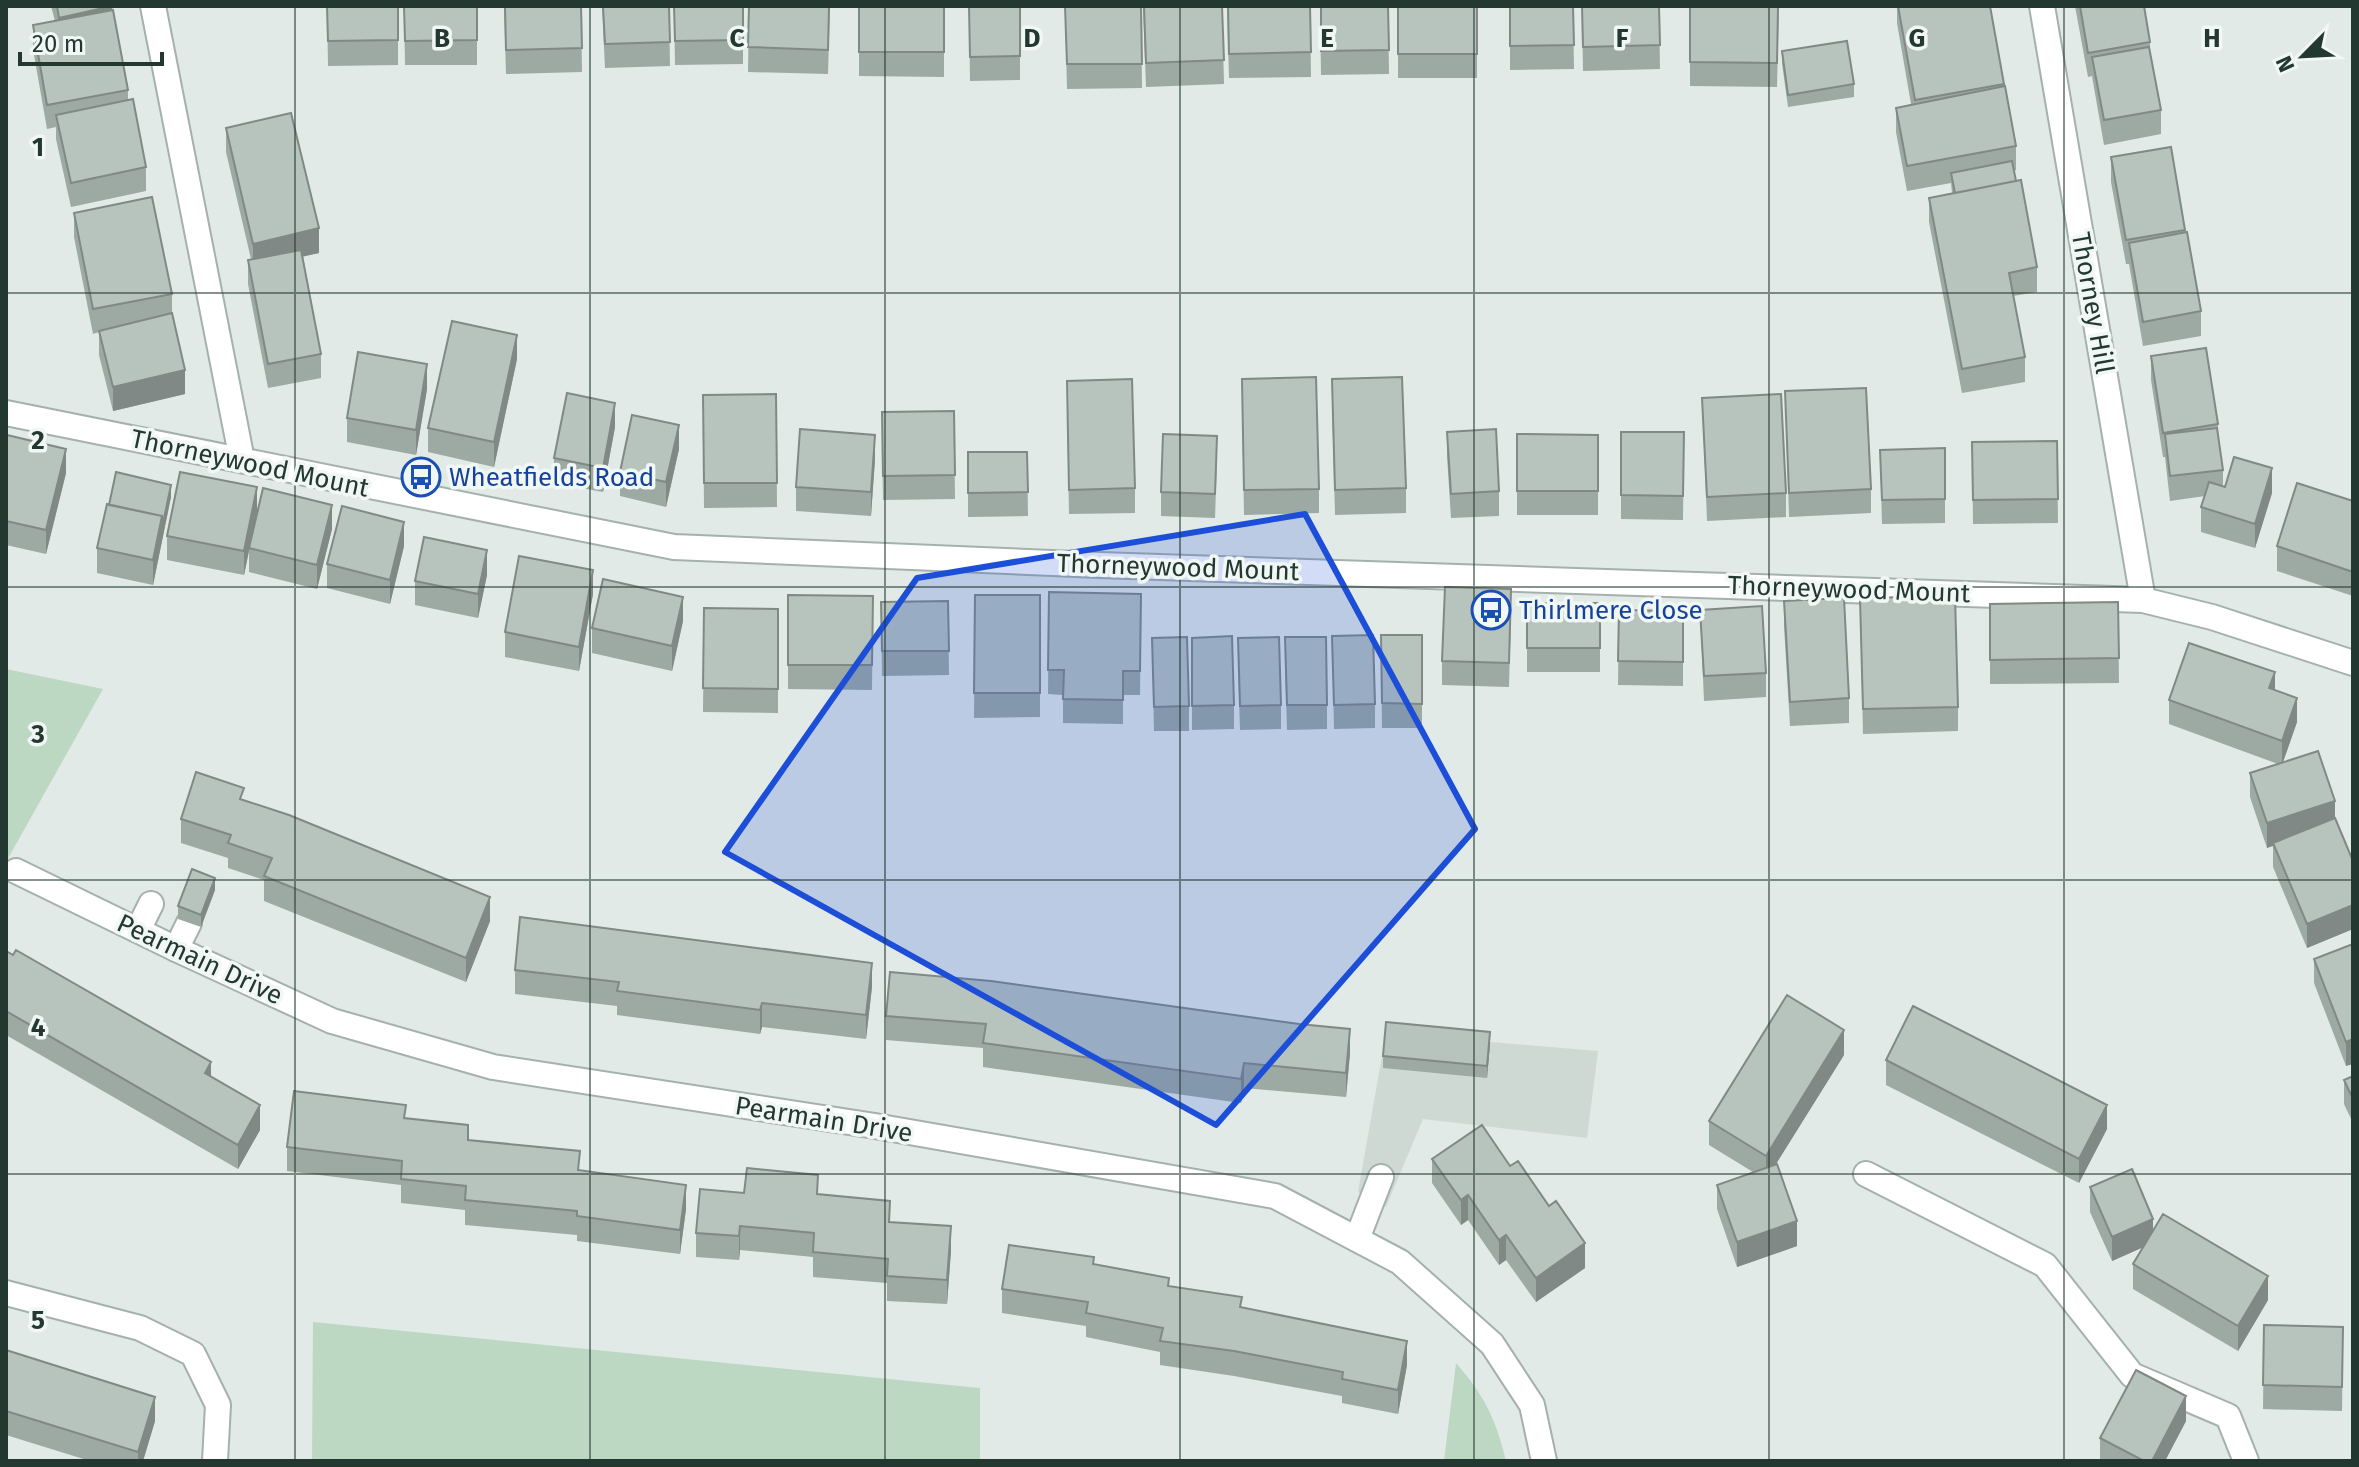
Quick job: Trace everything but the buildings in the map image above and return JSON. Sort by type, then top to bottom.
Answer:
[{"type":"street","points":[[153,6],[242,460]]},
{"type":"street","name":"Thorney Hill","points":[[2042,6],[2143,600]]},
{"type":"street","name":"Thorneywood Mount","points":[[6,413],[674,547],[2143,600],[2212,617],[2353,663]]},
{"type":"street","name":"Pearmain Drive","points":[[16,871],[332,1021],[493,1067],[875,1126],[1275,1196],[1400,1262],[1492,1344],[1532,1405],[1544,1461]]},
{"type":"street","points":[[138,930],[151,904]]},
{"type":"street","points":[[176,949],[189,923]]},
{"type":"street","points":[[1866,1174],[2045,1265],[2132,1375],[2228,1416],[2246,1461]]},
{"type":"street","points":[[1357,1239],[1381,1177]]},
{"type":"street","points":[[6,1293],[140,1328],[193,1354],[218,1405],[215,1461]]},
{"type":"highlighted area","points":[[1305,514],[1475,829],[1216,1125],[725,852],[917,578]]},
{"type":"shaded area","points":[[1386,1033],[1598,1051],[1587,1138],[1423,1119],[1386,1207],[1358,1192]]},
{"type":"green space","points":[[6,669],[103,689],[6,862]]},
{"type":"green space","points":[[313,1322],[980,1388],[980,1461],[312,1461]]},
{"type":"green space","points":[[1456,1363],[1488,1408],[1506,1461],[1444,1461]]},
{"type":"place","name":"Wheatfields Road","points":[[421,477]]},
{"type":"place","name":"Thirlmere Close","points":[[1491,610]]}]
